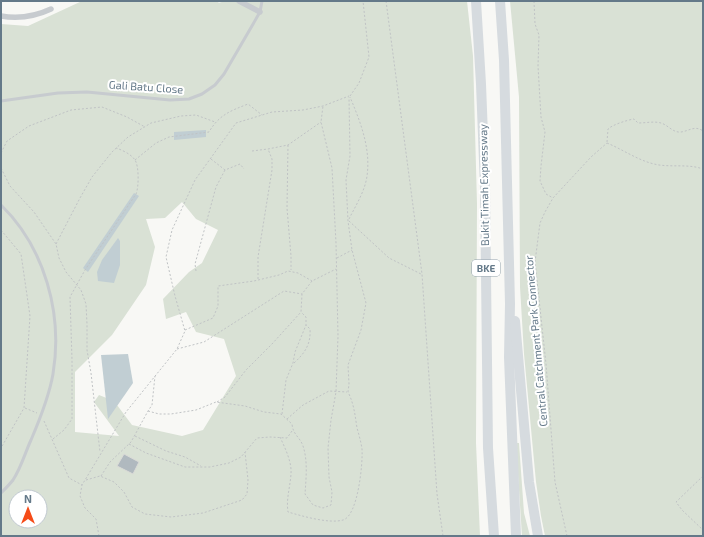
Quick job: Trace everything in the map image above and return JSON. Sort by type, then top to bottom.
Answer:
[{"type":"highway","name":"Bukit Timah Expressway","points":[[476,1],[482,84],[485,186],[488,448],[494,536]]},
{"type":"highway","name":"Bukit Timah Expressway","points":[[500,1],[504,60],[510,304],[509,357],[516,536]]},
{"type":"highway","points":[[510,304],[516,322],[529,482],[538,536]]},
{"type":"street","points":[[239,1],[260,12]]},
{"type":"street","points":[[1,16],[7,17],[40,14],[51,9]]},
{"type":"lane","name":"Gali Batu Close","points":[[1,101],[58,93],[87,92],[170,100],[190,99],[202,94],[215,85],[224,74],[260,12],[262,1]]},
{"type":"lane","points":[[1,205],[11,215],[38,257],[50,292],[55,333],[53,374],[42,415],[13,480],[1,493]]},
{"type":"path","points":[[99,536],[96,518],[85,508],[80,496],[82,485],[126,412],[177,350],[185,331],[166,257],[172,230],[195,180],[236,123],[272,112],[303,110],[323,106],[349,96],[359,83],[369,57],[363,1]]},
{"type":"path","points":[[386,1],[422,274],[437,494],[443,536]]},
{"type":"path","points":[[534,1],[535,24],[539,35],[538,66],[541,117],[545,132],[540,181],[546,194],[553,198]]},
{"type":"path","points":[[280,437],[288,455],[291,472],[286,502],[288,512],[325,520],[344,520],[350,514],[354,504],[362,467],[362,448],[353,402],[348,392],[350,384],[348,365],[361,330],[366,303],[352,250],[348,220],[346,188],[350,156],[349,96]]},
{"type":"path","points":[[348,220],[361,195],[367,175],[367,147],[360,121],[349,96]]},
{"type":"path","points":[[135,160],[156,143],[169,137],[209,132],[215,122],[230,111],[248,104],[262,115]]},
{"type":"path","points":[[292,432],[303,445],[306,466],[305,494],[313,505],[323,508],[331,505],[332,492],[329,477],[328,448],[336,392],[338,336],[337,258],[332,168],[321,122],[323,106]]},
{"type":"path","points":[[1,153],[7,141],[29,126],[71,110],[102,107],[127,117],[145,127]]},
{"type":"path","points":[[56,244],[92,177],[116,148],[128,137],[151,124],[173,118],[196,115],[215,122]]},
{"type":"path","points":[[703,131],[693,128],[681,132],[675,131],[662,123],[638,122],[634,118],[617,125],[612,125],[608,129],[607,143],[642,160],[659,165],[686,166],[703,169]]},
{"type":"path","points":[[252,151],[268,150],[288,145],[321,122]]},
{"type":"path","name":"Central Catchment Park Connector","points":[[566,536],[555,482],[546,364],[535,262],[540,223],[553,198],[591,157],[607,143]]},
{"type":"path","points":[[288,145],[287,208],[291,271]]},
{"type":"path","points":[[53,439],[64,430],[72,419],[70,297],[85,270],[138,189],[135,160],[123,150],[116,148]]},
{"type":"path","points":[[258,280],[258,257],[272,170],[272,159],[268,150]]},
{"type":"path","points":[[211,158],[225,170]]},
{"type":"path","points":[[196,271],[195,264],[216,187],[225,170],[240,164],[244,169]]},
{"type":"path","points":[[1,168],[10,186],[34,212],[56,244],[59,258],[66,272],[81,290],[86,304],[88,324],[87,350],[92,373],[100,454]]},
{"type":"path","points":[[348,220],[389,258],[422,274]]},
{"type":"path","points":[[1,230],[21,254],[30,316],[24,408],[1,448]]},
{"type":"path","points":[[337,258],[352,250]]},
{"type":"path","points":[[148,411],[159,414],[171,414],[196,410],[225,397],[246,370],[301,312],[302,294],[312,281],[337,269]]},
{"type":"path","points":[[185,331],[213,318],[218,306],[218,286],[258,280],[288,271],[298,273],[312,281]]},
{"type":"path","points":[[177,350],[204,342],[284,291],[302,294]]},
{"type":"path","points":[[282,415],[286,380],[306,325],[306,317],[301,312]]},
{"type":"path","points":[[293,363],[306,351],[311,334],[310,329],[306,325]]},
{"type":"path","points":[[100,476],[110,462],[129,444],[152,405],[155,375]]},
{"type":"path","points":[[287,420],[303,405],[329,391],[348,392]]},
{"type":"path","points":[[129,444],[146,453],[186,467],[210,467],[229,463],[241,458],[257,438],[287,438],[292,432],[292,424],[282,415],[245,406],[216,402]]},
{"type":"path","points":[[24,408],[42,415],[69,478],[82,485]]},
{"type":"path","points":[[134,436],[161,449],[185,457],[202,466]]},
{"type":"path","points":[[85,480],[100,476],[114,482],[124,492],[132,507],[145,514],[171,517],[203,513],[234,504],[242,500],[247,494],[248,480],[245,452]]},
{"type":"path","points":[[703,476],[676,502],[682,510],[703,530]]},
{"type":"shaded area","points":[[82,1],[220,1],[218,3],[226,1],[467,1],[473,56],[477,204],[476,443],[480,536],[1,536],[1,24],[28,26]],"holes":[[[182,202],[196,219],[218,230],[202,263],[189,272],[163,299],[166,319],[186,312],[196,332],[224,339],[236,376],[203,430],[182,436],[132,425],[114,401],[99,395],[94,402],[119,436],[75,432],[75,372],[112,335],[146,285],[155,247],[146,219],[165,218]]]},
{"type":"shaded area","points":[[510,1],[703,1],[703,536],[545,536],[536,482],[524,354],[520,287],[519,97]]},
{"type":"shaded area","points":[[206,130],[206,137],[174,140],[174,132]]},
{"type":"shaded area","points":[[134,193],[139,196],[88,272],[83,268]]},
{"type":"shaded area","points":[[118,238],[120,241],[120,265],[114,283],[98,281],[97,272],[102,260]]},
{"type":"shaded area","points":[[128,354],[133,383],[108,419],[101,355]]},
{"type":"shaded area","points":[[516,443],[519,443],[524,513],[530,536],[522,536]]},
{"type":"building","points":[[124,454],[139,462],[133,474],[117,466]]}]
